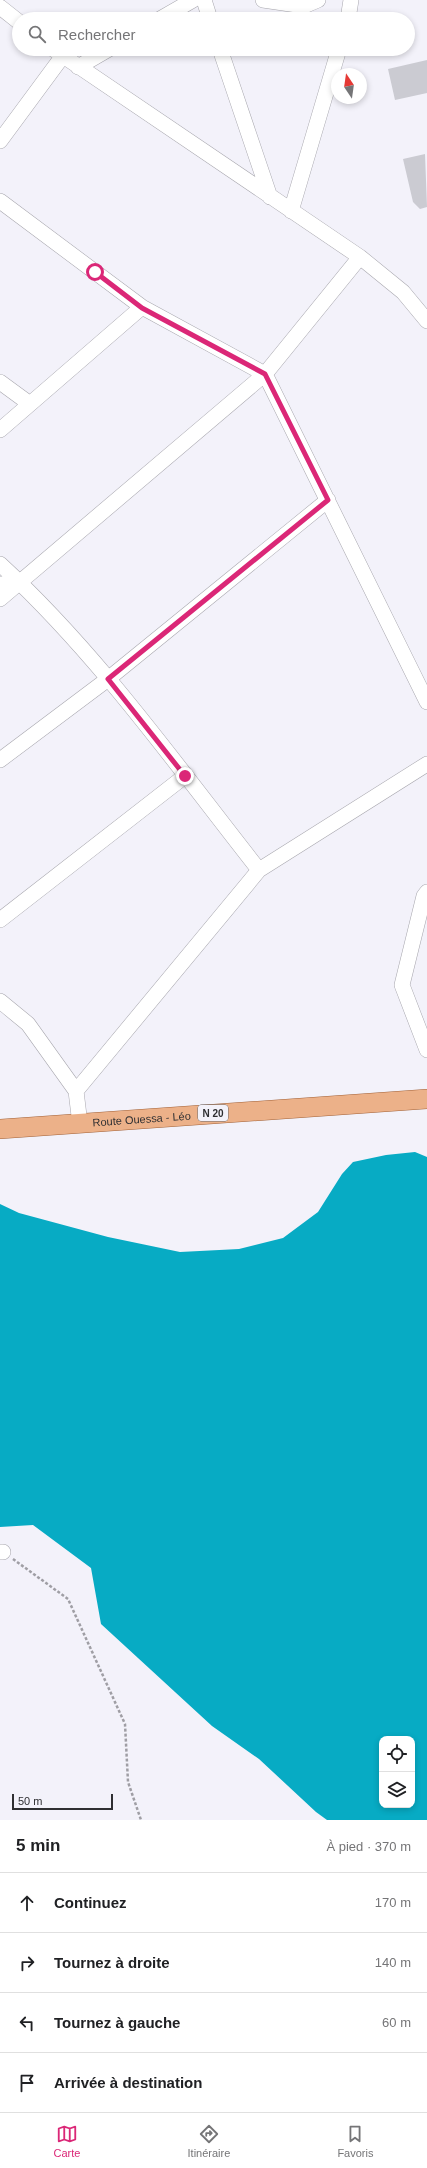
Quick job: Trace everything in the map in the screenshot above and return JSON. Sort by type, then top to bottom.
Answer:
[{"type":"main road","name":"Route Ouessa - Léo","points":[[0,1129],[427,1099]]},
{"type":"street","points":[[172,12],[193,0]]},
{"type":"street","points":[[204,0],[208,12]]},
{"type":"street","points":[[263,0],[304,6],[318,0]]},
{"type":"street","points":[[349,12],[351,0]]},
{"type":"street","points":[[0,7],[12,16]]},
{"type":"street","points":[[0,141],[55,56]]},
{"type":"street","points":[[62,56],[360,257],[403,292],[427,321]]},
{"type":"street","points":[[78,67],[97,56]]},
{"type":"street","points":[[222,56],[270,197]]},
{"type":"street","points":[[291,211],[337,56]]},
{"type":"street","points":[[0,201],[142,308],[265,374],[427,702]]},
{"type":"street","points":[[0,599],[265,374],[360,257]]},
{"type":"street","points":[[0,430],[142,308]]},
{"type":"street","points":[[0,382],[30,404]]},
{"type":"street","points":[[0,760],[108,679],[328,500]]},
{"type":"street","points":[[0,564],[20,583],[108,679],[259,870]]},
{"type":"street","points":[[0,584],[20,583]]},
{"type":"street","points":[[76,1091],[259,870],[427,764]]},
{"type":"street","points":[[0,920],[185,776]]},
{"type":"street","points":[[427,892],[424,896],[402,985],[427,1050]]},
{"type":"street","points":[[0,1001],[28,1024],[76,1091],[80,1124]]},
{"type":"path","points":[[2,1552],[68,1599],[125,1724],[128,1782],[140,1820]]},
{"type":"water","points":[[415,1152],[427,1157],[427,1820],[327,1820],[316,1812],[259,1759],[212,1726],[101,1624],[91,1568],[33,1525],[0,1527],[0,1204],[19,1213],[108,1237],[180,1252],[239,1249],[283,1238],[318,1212],[342,1174],[353,1162],[386,1155]]},
{"type":"building","points":[[427,60],[427,93],[395,100],[388,69]]},
{"type":"building","points":[[425,154],[427,207],[420,209],[413,202],[403,159]]},
{"type":"route","points":[[95,272],[142,308],[265,374],[328,500],[108,679],[185,776]]}]
